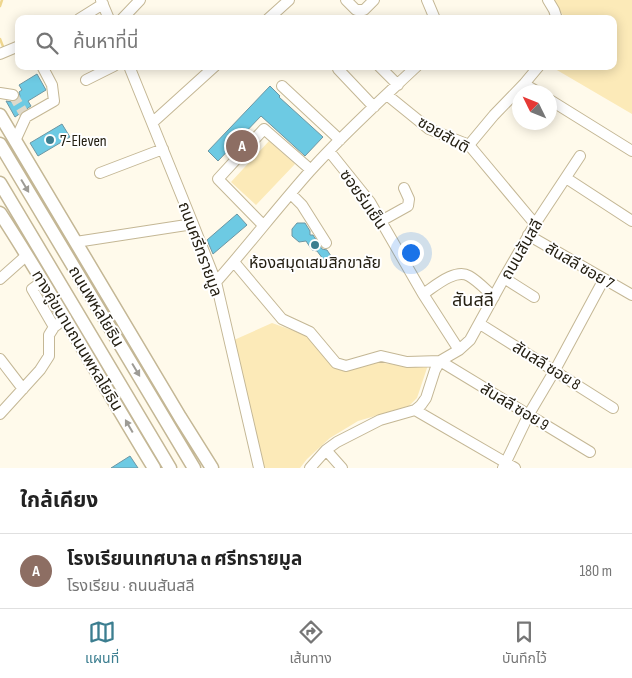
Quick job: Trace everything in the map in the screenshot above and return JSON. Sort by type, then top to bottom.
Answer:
[{"type":"main road","points":[[0,115],[212,468]]},
{"type":"main road","points":[[0,142],[24,156]]},
{"type":"main road","name":"ถนนพหลโยธิน","points":[[0,142],[193,466]]},
{"type":"main road","name":"ถนนพหลโยธิน","points":[[0,183],[170,468]]},
{"type":"main road","name":"ทางคู่ขนานถนนพหลโยธิน","points":[[1,217],[30,259],[66,318],[154,468]]},
{"type":"main road","points":[[28,230],[30,259]]},
{"type":"main road","points":[[180,417],[193,466]]},
{"type":"street","points":[[126,15],[140,0]]},
{"type":"street","points":[[272,15],[289,0]]},
{"type":"street","points":[[346,0],[356,10],[364,10],[374,0]]},
{"type":"street","points":[[427,0],[433,15]]},
{"type":"street","points":[[548,0],[556,15]]},
{"type":"street","points":[[84,15],[102,2],[107,15]]},
{"type":"street","points":[[0,54],[15,48]]},
{"type":"street","points":[[15,141],[26,117],[54,101],[52,85],[44,70]]},
{"type":"street","points":[[86,80],[106,70]]},
{"type":"street","name":"ถนนศรีทรายมูล","points":[[131,70],[216,282],[258,468]]},
{"type":"street","points":[[152,123],[211,70]]},
{"type":"street","points":[[339,70],[374,107]]},
{"type":"street","points":[[383,70],[398,85]]},
{"type":"street","points":[[216,282],[311,170],[413,70]]},
{"type":"street","points":[[468,145],[536,70]]},
{"type":"street","points":[[282,86],[340,140]]},
{"type":"street","points":[[0,93],[12,95]]},
{"type":"street","name":"ซอยสันติ","points":[[387,95],[429,129],[468,145],[534,224]]},
{"type":"street","points":[[557,104],[632,150]]},
{"type":"street","points":[[263,225],[218,179],[264,129],[311,170]]},
{"type":"street","points":[[100,173],[163,149]]},
{"type":"street","name":"ซอยร่มเย็น","points":[[329,151],[370,202],[422,294],[459,350]]},
{"type":"street","name":"ถนนสันสลี","points":[[440,361],[459,350],[470,340],[534,224],[580,156]]},
{"type":"street","points":[[566,178],[632,221]]},
{"type":"street","points":[[382,221],[408,206],[409,199],[404,188]]},
{"type":"street","points":[[290,194],[302,205],[326,243]]},
{"type":"street","points":[[76,242],[194,224]]},
{"type":"street","name":"สันสลี ซอย 7","points":[[528,235],[632,295]]},
{"type":"street","points":[[0,279],[30,259]]},
{"type":"street","points":[[234,262],[282,319],[310,332],[336,363],[346,366],[381,356],[407,362],[440,361]]},
{"type":"street","points":[[422,294],[461,273],[473,278],[494,297]]},
{"type":"street","points":[[504,278],[534,297]]},
{"type":"street","points":[[504,465],[529,414],[582,322],[604,279]]},
{"type":"street","points":[[43,281],[32,288],[54,327]]},
{"type":"street","points":[[0,414],[40,370],[49,356],[49,335],[54,327],[66,318]]},
{"type":"street","name":"สันสลี ซอย 8","points":[[480,324],[613,408]]},
{"type":"street","points":[[0,359],[23,389]]},
{"type":"street","points":[[310,468],[326,450],[337,442],[380,420],[415,410],[421,406],[440,361]]},
{"type":"street","name":"สันสลี ซอย 9","points":[[440,361],[590,452]]},
{"type":"street","points":[[415,410],[504,465],[515,468]]},
{"type":"street","points":[[326,450],[342,468]]},
{"type":"shaded area","points":[[554,0],[632,0],[632,114],[557,70],[617,70],[617,15],[563,15]]},
{"type":"shaded area","points":[[269,141],[295,164],[256,205],[231,182]]},
{"type":"shaded area","points":[[272,323],[306,335],[334,368],[344,371],[376,362],[405,366],[428,365],[417,398],[409,406],[358,421],[330,438],[300,468],[262,468],[234,340]]},
{"type":"building","points":[[37,74],[46,90],[28,101],[31,106],[15,117],[6,101],[18,100],[19,92],[22,90],[19,85]]},
{"type":"building","points":[[270,86],[279,97],[323,137],[305,156],[261,116],[218,161],[208,151]]},
{"type":"building","name":"7-Eleven","points":[[62,124],[70,137],[38,156],[30,143]]},
{"type":"building","points":[[237,214],[247,225],[213,254],[207,240]]},
{"type":"building","name":"ห้องสมุดเสมสิกขาลัย","points":[[297,223],[305,223],[310,231],[310,235],[313,235],[322,249],[327,250],[333,259],[326,263],[317,251],[312,250],[306,241],[299,242],[292,236],[292,229]]},
{"type":"building","points":[[130,456],[138,468],[111,468]]},
{"type":"waterway","points":[[0,6],[2,0]]},
{"type":"waterway","points":[[0,39],[4,49]]},
{"type":"tunnel","points":[[13,95],[26,117]]},
{"type":"place","name":"7-Eleven","points":[[50,140]]},
{"type":"place","name":"โรงเรียนเทศบาล ๓ ศรีทรายมูล","points":[[242,146]]},
{"type":"place","name":"ห้องสมุดเสมสิกขาลัย","points":[[315,245]]},
{"type":"district","name":"สันสลี","points":[[473,300]]}]
